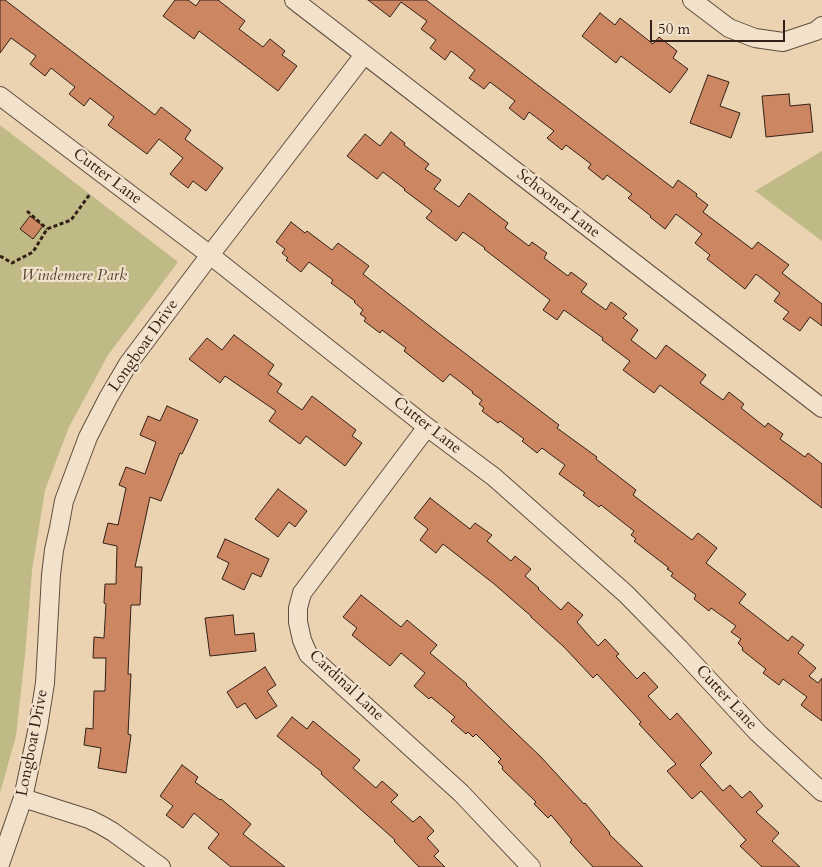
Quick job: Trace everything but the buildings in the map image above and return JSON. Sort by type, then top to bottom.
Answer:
[{"type":"street","name":"Schooner Lane","points":[[294,0],[822,408]]},
{"type":"street","points":[[692,0],[729,28],[755,38],[783,42],[816,31],[822,26]]},
{"type":"street","name":"Longboat Drive","points":[[0,864],[23,798],[38,727],[45,683],[51,575],[64,501],[92,429],[128,364],[364,55]]},
{"type":"street","name":"Cutter Lane","points":[[0,96],[210,256],[494,477],[626,594],[758,733],[822,792]]},
{"type":"street","name":"Cardinal Lane","points":[[428,427],[302,593],[298,608],[298,622],[302,640],[308,654],[461,793],[531,867]]},
{"type":"street","points":[[23,798],[101,825],[161,867]]},
{"type":"path","points":[[0,256],[12,263],[33,252],[47,228],[71,220],[90,194]]},
{"type":"path","points":[[27,211],[47,228]]},
{"type":"green space","name":"Windemere Park","points":[[0,125],[178,262],[108,355],[69,427],[45,490],[32,571],[16,736],[0,793]]},
{"type":"green space","points":[[822,151],[822,241],[755,191]]}]
